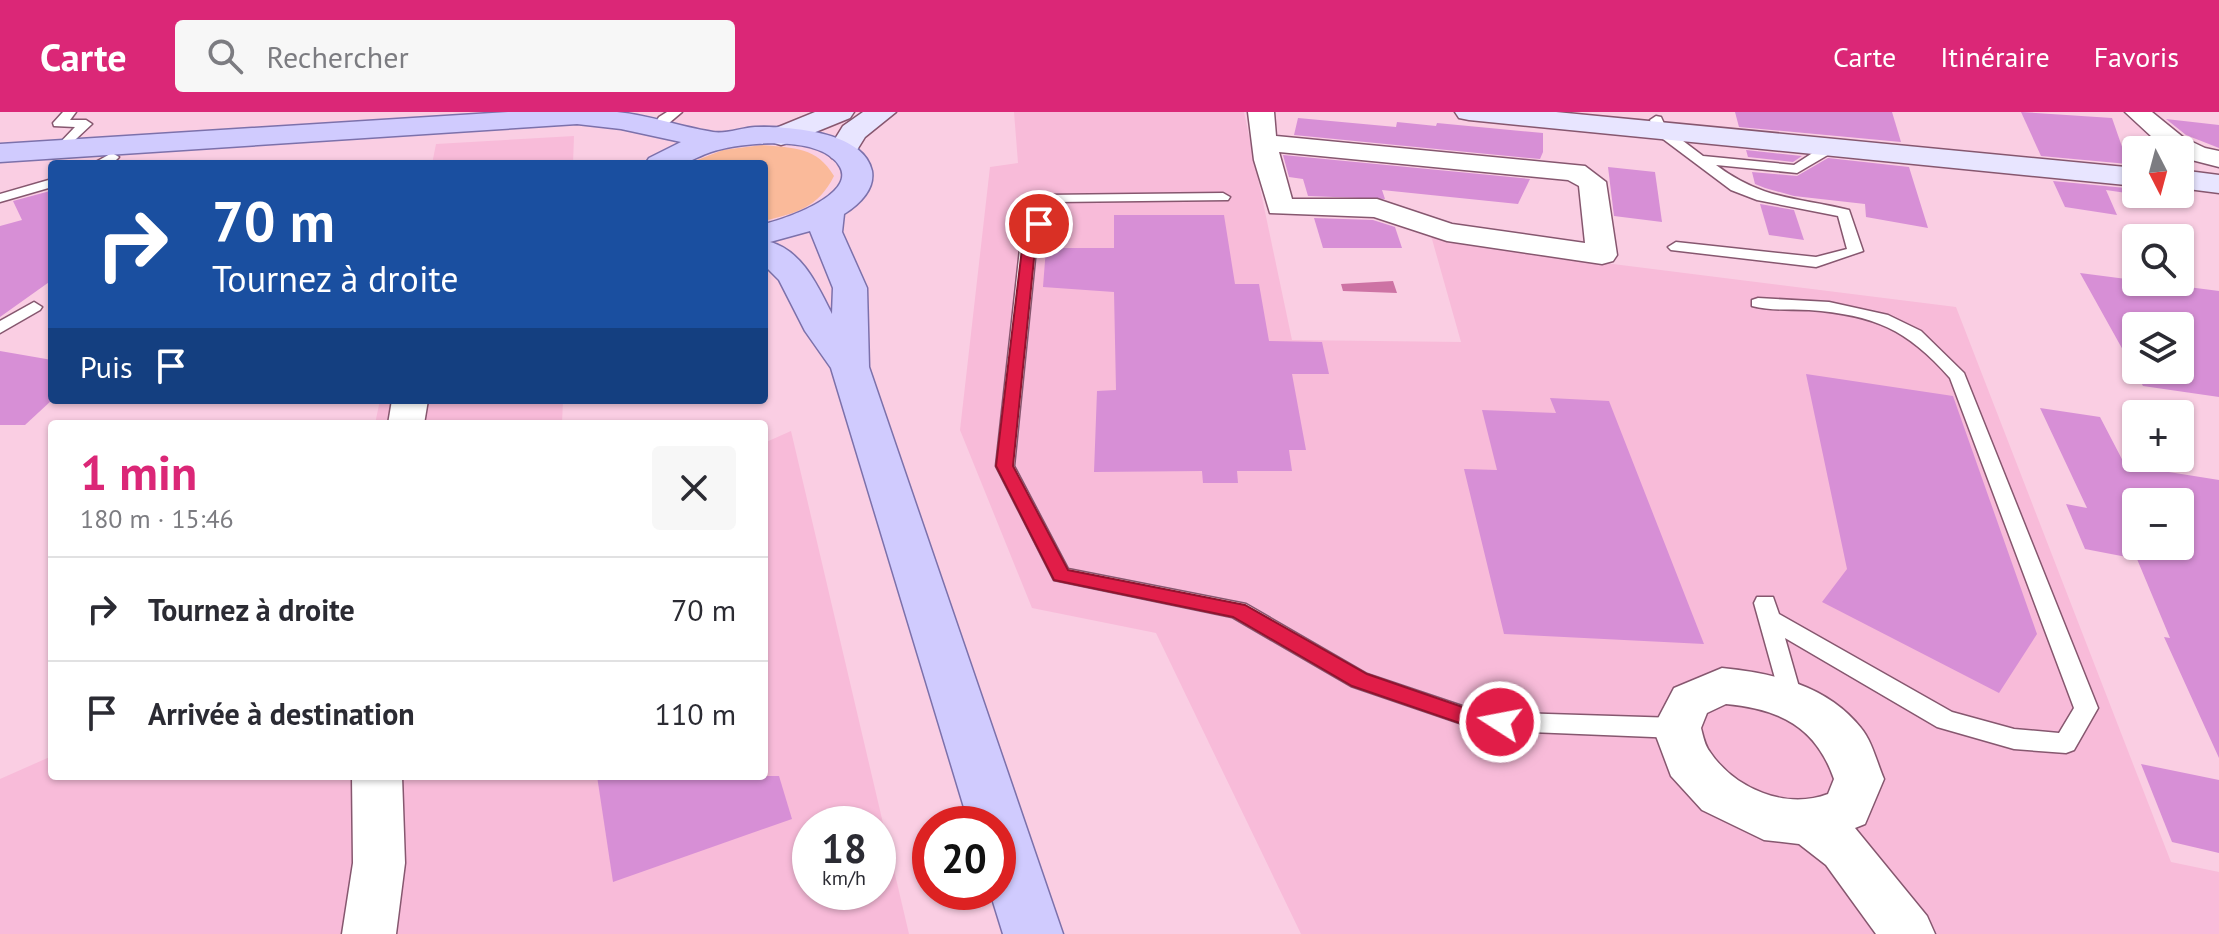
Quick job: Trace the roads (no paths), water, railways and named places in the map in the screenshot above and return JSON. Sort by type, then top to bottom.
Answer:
[{"type":"main road","points":[[842,152],[853,132],[882,112]]},
{"type":"main road","points":[[1469,112],[1970,150],[2122,172]]},
{"type":"main road","points":[[1568,112],[1833,146],[2122,173]]},
{"type":"main road","points":[[0,153],[588,114],[621,121],[667,121],[715,141]]},
{"type":"main road","points":[[781,136],[832,114]]},
{"type":"main road","points":[[105,160],[490,121],[598,131],[630,144],[644,160]]},
{"type":"main road","points":[[668,160],[715,141],[781,136],[805,138],[842,152],[853,162],[857,174],[855,187],[845,200],[803,225],[768,233]]},
{"type":"main road","points":[[0,164],[48,162]]},
{"type":"main road","points":[[828,212],[826,232],[850,288],[850,367],[992,806]]},
{"type":"main road","points":[[768,254],[792,270],[804,288],[822,331],[850,367]]},
{"type":"main road","points":[[1016,881],[1033,934]]},
{"type":"street","points":[[1261,112],[1265,143],[1280,207],[1377,208],[1447,232],[1602,255],[1592,182],[1575,172],[1265,143]]},
{"type":"street","points":[[2138,112],[2199,173]]},
{"type":"street","points":[[1722,686],[1766,690],[1791,701],[1811,710],[1845,742],[1859,779],[1847,809],[1810,823],[1764,818],[1720,795],[1688,762],[1677,728],[1690,701],[1722,686]]},
{"type":"street","points":[[369,934],[379,863],[377,780]]},
{"type":"street","points":[[1810,823],[1844,849],[1908,934]]},
{"type":"lane","points":[[61,149],[86,124],[59,123],[70,112]]},
{"type":"lane","points":[[1658,125],[1736,187],[1757,196],[1844,213],[1855,251],[1816,262],[1676,247]]},
{"type":"lane","points":[[1701,160],[1797,169],[1833,146]]},
{"type":"lane","points":[[0,198],[48,184]]},
{"type":"lane","points":[[1223,197],[1050,198],[1028,249],[1005,466],[1061,575],[1238,610],[1359,680],[1480,721],[1677,728]]},
{"type":"lane","points":[[1758,303],[1796,304],[1855,312],[1899,325],[1932,348],[1958,377],[2086,708],[2066,743],[2014,739],[1945,720],[1768,611],[1791,701]]},
{"type":"lane","points":[[0,328],[34,307]]}]
